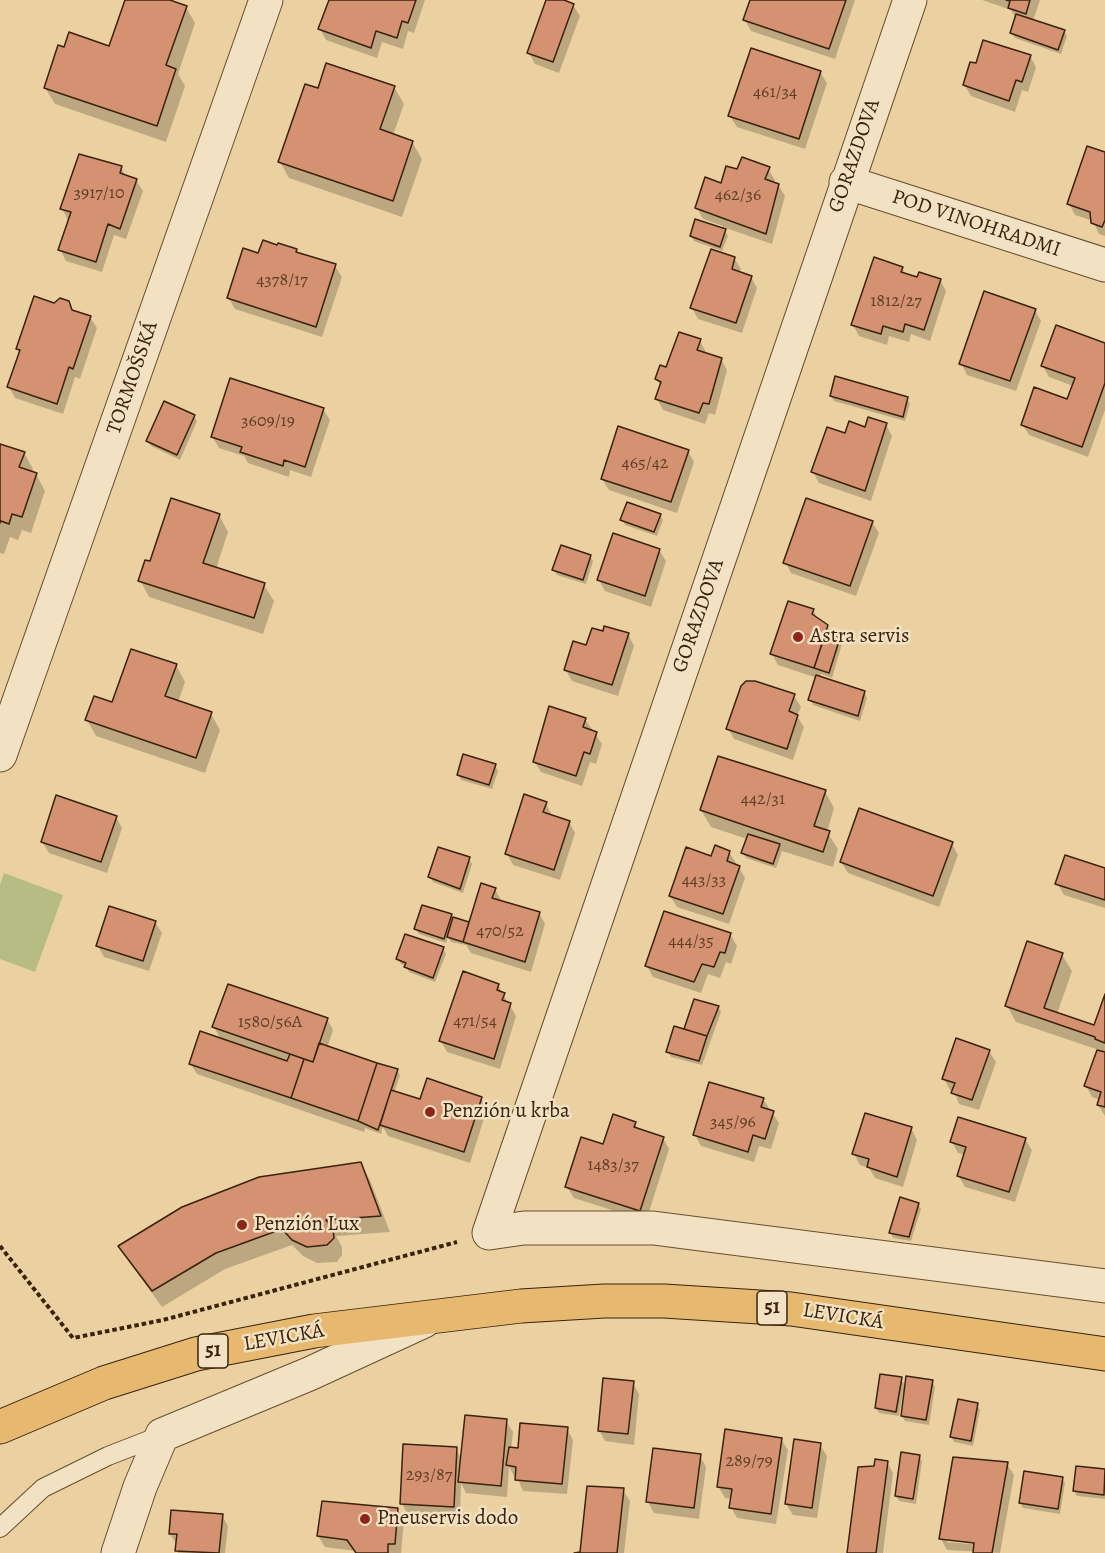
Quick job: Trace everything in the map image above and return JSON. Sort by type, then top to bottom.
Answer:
[{"type":"main road","name":"LEVICKÁ","points":[[0,1427],[104,1383],[196,1354],[314,1331],[521,1306],[604,1301],[664,1301],[791,1310],[1105,1354]]},
{"type":"street","name":"TORMOŠSKÁ","points":[[0,755],[266,0]]},
{"type":"street","name":"GORAZDOVA","points":[[489,1233],[910,0]]},
{"type":"street","name":"POD VINOHRADMI","points":[[846,182],[1105,265]]},
{"type":"street","points":[[489,1233],[524,1228],[653,1228],[1105,1286]]},
{"type":"street","name":"LEVICKÁ","points":[[162,1435],[309,1374],[436,1315]]},
{"type":"street","points":[[118,1553],[140,1487],[162,1435]]},
{"type":"lane","name":"LEVICKÁ","points":[[0,1528],[43,1488],[108,1456],[162,1435]]},
{"type":"path","points":[[0,1246],[73,1338],[163,1320],[489,1233]]},
{"type":"green space","points":[[4,873],[63,895],[35,972],[0,959],[0,885]]},
{"type":"building","points":[[125,0],[170,0],[187,6],[166,65],[176,69],[157,126],[44,88],[58,45],[64,47],[69,32],[109,46]]},
{"type":"building","points":[[329,0],[416,0],[408,23],[402,21],[397,38],[376,31],[371,48],[318,29]]},
{"type":"building","points":[[546,0],[564,0],[574,4],[553,62],[527,53]]},
{"type":"building","points":[[750,0],[846,0],[829,49],[743,20]]},
{"type":"building","points":[[1006,0],[1030,0],[1026,14],[1008,8],[1010,1]]},
{"type":"building","points":[[1016,14],[1065,30],[1058,50],[1010,33]]},
{"type":"building","points":[[983,40],[1031,55],[1022,82],[1016,80],[1009,101],[963,85],[970,62],[976,63]]},
{"type":"building","points":[[751,48],[821,71],[799,139],[728,116]]},
{"type":"building","points":[[326,63],[395,86],[380,129],[413,141],[393,201],[278,162],[305,84],[318,88]]},
{"type":"building","points":[[1087,146],[1105,152],[1105,220],[1102,227],[1091,223],[1090,212],[1067,204]]},
{"type":"building","points":[[79,154],[122,166],[120,173],[137,179],[120,229],[108,224],[96,262],[58,250],[71,212],[60,209]]},
{"type":"building","points":[[742,157],[770,167],[765,179],[779,184],[766,234],[695,208],[705,177],[721,183],[726,166],[737,169]]},
{"type":"building","points":[[695,219],[726,229],[720,247],[690,236]]},
{"type":"building","points":[[263,240],[297,249],[296,252],[336,264],[316,327],[227,298],[243,248],[258,253]]},
{"type":"building","points":[[711,249],[735,257],[732,269],[752,276],[736,323],[690,308]]},
{"type":"building","points":[[874,257],[903,267],[901,272],[917,277],[919,272],[941,279],[924,330],[905,324],[903,332],[883,326],[881,334],[851,325]]},
{"type":"building","points":[[984,291],[1036,309],[1010,381],[959,364]]},
{"type":"building","points":[[34,296],[54,303],[60,298],[69,301],[72,310],[91,316],[73,369],[69,367],[57,404],[7,387],[20,350],[16,349]]},
{"type":"building","points":[[1056,325],[1105,343],[1105,383],[1082,447],[1021,425],[1034,387],[1067,399],[1075,378],[1041,366]]},
{"type":"building","points":[[679,332],[701,339],[697,350],[722,358],[709,404],[703,403],[699,413],[655,399],[661,382],[655,379],[660,365],[666,367]]},
{"type":"building","points":[[835,376],[908,397],[903,417],[830,396]]},
{"type":"building","points":[[230,378],[324,408],[305,467],[284,460],[283,466],[240,452],[242,447],[211,437]]},
{"type":"building","points":[[164,401],[195,415],[177,455],[146,441]]},
{"type":"building","points":[[868,417],[887,423],[865,491],[811,472],[827,427],[845,433],[849,421],[865,427]]},
{"type":"building","points":[[618,426],[689,450],[671,502],[601,479]]},
{"type":"building","points":[[0,444],[25,452],[19,467],[37,473],[22,517],[12,514],[9,524],[1,521],[0,523]]},
{"type":"building","points":[[171,498],[220,514],[203,563],[265,583],[254,618],[138,581],[145,560],[150,561]]},
{"type":"building","points":[[806,498],[873,521],[850,586],[783,563]]},
{"type":"building","points":[[627,502],[661,514],[654,532],[620,520]]},
{"type":"building","points":[[613,533],[660,549],[645,596],[597,580]]},
{"type":"building","points":[[561,545],[591,555],[583,580],[552,570]]},
{"type":"building","points":[[788,601],[814,609],[812,614],[828,625],[814,668],[770,654]]},
{"type":"building","points":[[604,626],[629,633],[612,685],[564,670],[573,641],[586,645],[592,628],[603,631]]},
{"type":"building","points":[[826,632],[840,638],[829,673],[814,668]]},
{"type":"building","points":[[131,649],[177,664],[165,696],[212,712],[196,758],[85,720],[94,696],[112,702]]},
{"type":"building","points":[[816,675],[865,691],[858,716],[808,700]]},
{"type":"building","points":[[746,681],[755,681],[795,694],[789,711],[798,715],[787,749],[726,729],[741,686]]},
{"type":"building","points":[[549,706],[586,718],[583,727],[597,732],[590,754],[584,752],[576,776],[533,762]]},
{"type":"building","points":[[463,754],[496,764],[489,785],[457,775]]},
{"type":"building","points":[[718,756],[826,790],[814,826],[830,831],[823,852],[700,810]]},
{"type":"building","points":[[524,794],[547,802],[543,812],[570,821],[554,870],[505,854]]},
{"type":"building","points":[[56,795],[117,816],[101,862],[41,842]]},
{"type":"building","points":[[859,808],[953,842],[933,896],[840,862]]},
{"type":"building","points":[[748,834],[780,844],[773,864],[741,853]]},
{"type":"building","points":[[715,845],[730,851],[727,861],[740,866],[723,914],[669,896],[686,847],[711,856]]},
{"type":"building","points":[[438,847],[470,857],[460,889],[428,877]]},
{"type":"building","points":[[1065,855],[1105,868],[1105,900],[1055,884]]},
{"type":"building","points":[[481,883],[496,888],[492,898],[540,912],[525,962],[463,942]]},
{"type":"building","points":[[422,905],[452,914],[444,939],[414,929]]},
{"type":"building","points":[[109,906],[156,921],[143,961],[96,946]]},
{"type":"building","points":[[664,911],[731,933],[725,953],[720,952],[714,967],[702,964],[694,982],[645,966]]},
{"type":"building","points":[[453,917],[469,922],[463,942],[447,937]]},
{"type":"building","points":[[405,934],[444,947],[433,978],[404,967],[406,963],[396,959]]},
{"type":"building","points":[[1027,941],[1063,953],[1044,1008],[1094,1025],[1105,994],[1105,1043],[1095,1037],[1005,1006]]},
{"type":"building","points":[[463,971],[499,984],[497,990],[505,993],[502,1000],[511,1003],[494,1059],[439,1041]]},
{"type":"building","points":[[228,984],[328,1018],[313,1062],[212,1027]]},
{"type":"building","points":[[694,999],[719,1006],[707,1036],[684,1029]]},
{"type":"building","points":[[674,1026],[707,1036],[699,1061],[666,1052]]},
{"type":"building","points":[[200,1031],[287,1061],[290,1054],[304,1059],[291,1098],[189,1064]]},
{"type":"building","points":[[956,1038],[990,1050],[972,1100],[951,1093],[955,1083],[942,1079]]},
{"type":"building","points":[[319,1043],[377,1063],[358,1121],[291,1098],[304,1059],[313,1062]]},
{"type":"building","points":[[1097,1050],[1105,1052],[1105,1107],[1097,1105],[1101,1092],[1084,1086]]},
{"type":"building","points":[[377,1063],[398,1069],[378,1130],[358,1121]]},
{"type":"building","name":"Penzión u krba","points":[[427,1078],[482,1097],[464,1152],[380,1125],[391,1090],[420,1099]]},
{"type":"building","points":[[709,1082],[764,1098],[761,1107],[774,1111],[765,1139],[753,1135],[748,1152],[693,1135]]},
{"type":"building","points":[[865,1113],[912,1127],[897,1177],[867,1167],[869,1159],[852,1154]]},
{"type":"building","points":[[613,1114],[636,1122],[634,1127],[664,1137],[640,1211],[565,1187],[581,1137],[603,1144]]},
{"type":"building","points":[[958,1117],[1026,1138],[1009,1192],[957,1176],[966,1147],[950,1142]]},
{"type":"building","name":"Penzión Lux","points":[[361,1162],[381,1216],[326,1220],[333,1229],[334,1238],[327,1245],[307,1247],[292,1240],[282,1229],[216,1253],[152,1291],[118,1246],[182,1207],[259,1177]]},
{"type":"building","points":[[900,1197],[919,1203],[909,1237],[889,1233]]},
{"type":"building","points":[[880,1374],[902,1377],[896,1412],[875,1408]]},
{"type":"building","points":[[906,1376],[933,1380],[926,1420],[901,1416]]},
{"type":"building","points":[[603,1378],[634,1381],[628,1434],[598,1431]]},
{"type":"building","points":[[958,1399],[978,1403],[971,1441],[950,1437]]},
{"type":"building","points":[[465,1415],[507,1419],[501,1486],[458,1482]]},
{"type":"building","points":[[520,1423],[568,1427],[562,1484],[515,1480],[516,1467],[506,1465],[509,1447],[518,1448]]},
{"type":"building","points":[[725,1429],[782,1438],[771,1514],[729,1508],[732,1489],[717,1487]]},
{"type":"building","points":[[794,1439],[821,1443],[812,1508],[785,1504]]},
{"type":"building","points":[[403,1444],[457,1447],[454,1507],[400,1504]]},
{"type":"building","points":[[653,1448],[701,1454],[694,1508],[646,1502]]},
{"type":"building","points":[[901,1452],[920,1455],[913,1499],[895,1496]]},
{"type":"building","points":[[953,1457],[1008,1462],[992,1553],[973,1553],[974,1543],[939,1539]]},
{"type":"building","points":[[875,1459],[888,1461],[876,1553],[847,1553],[858,1467],[874,1466]]},
{"type":"building","points":[[1076,1466],[1105,1469],[1104,1495],[1073,1491]]},
{"type":"building","points":[[1024,1471],[1063,1477],[1058,1509],[1019,1503]]},
{"type":"building","points":[[587,1486],[624,1488],[617,1553],[574,1553],[580,1552]]},
{"type":"building","points":[[322,1501],[398,1508],[395,1544],[388,1544],[388,1553],[356,1553],[347,1540],[317,1536]]},
{"type":"building","points":[[171,1510],[223,1514],[219,1553],[175,1551],[177,1534],[169,1534]]},
{"type":"place","name":"Astra servis","points":[[798,637]]},
{"type":"place","name":"Penzión u krba","points":[[430,1112]]},
{"type":"place","name":"Penzión Lux","points":[[242,1225]]},
{"type":"place","name":"Pneuservis dodo","points":[[365,1519]]}]
